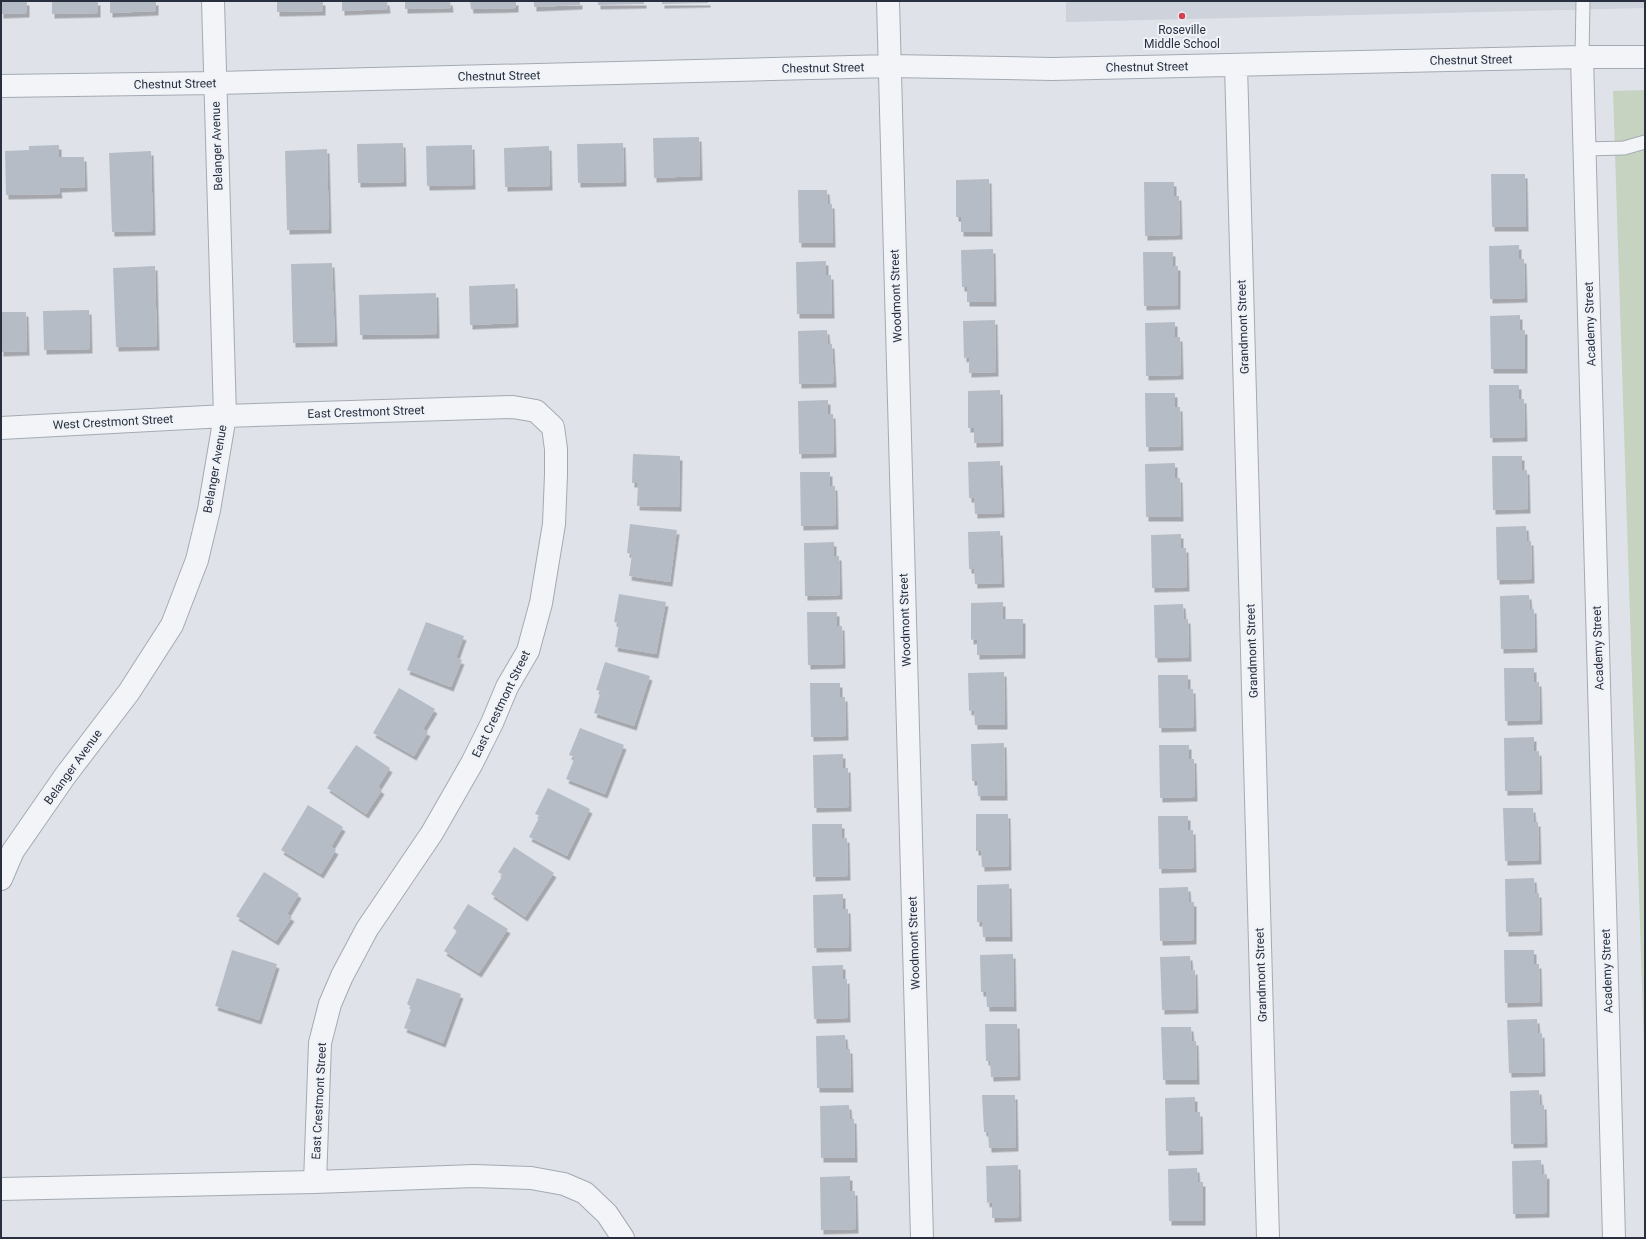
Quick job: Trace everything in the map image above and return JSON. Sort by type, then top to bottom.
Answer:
[{"type":"street","name":"Belanger Avenue","points":[[1,879],[13,851],[64,776],[129,692],[172,625],[197,560],[209,510],[225,416],[213,1]]},
{"type":"street","name":"Woodmont Street","points":[[888,1],[922,1238]]},
{"type":"street","name":"Chestnut Street","points":[[1,86],[216,83],[890,66],[1052,69],[1582,57],[1645,57]]},
{"type":"street","name":"Academy Street","points":[[1582,57],[1614,1238]]},
{"type":"street","name":"Grandmont Street","points":[[1236,65],[1268,1238]]},
{"type":"street","name":"East Crestmont Street","points":[[225,416],[513,407],[536,411],[553,427],[556,448],[554,524],[541,603],[528,651],[507,687],[492,723],[472,763],[432,833],[367,929],[342,976],[330,1004],[320,1043],[315,1182]]},
{"type":"street","name":"West Crestmont Street","points":[[1,428],[225,416]]},
{"type":"street","points":[[1,1189],[315,1182],[474,1176],[531,1178],[564,1184],[585,1193],[607,1214],[623,1238]]},
{"type":"lane","points":[[1582,57],[1583,1]]},
{"type":"lane","points":[[1585,149],[1624,148],[1645,142]]},
{"type":"shaded area","name":"Roseville Middle School","points":[[1066,1],[1645,1],[1645,8],[1066,22]]},
{"type":"green space","points":[[1645,90],[1645,1080],[1613,91]]},
{"type":"building","points":[[1,1],[27,1],[27,13],[1,14]]},
{"type":"building","points":[[52,1],[98,1],[98,13],[52,14]]},
{"type":"building","points":[[110,1],[156,1],[156,11],[110,13]]},
{"type":"building","points":[[277,1],[323,1],[323,11],[277,12]]},
{"type":"building","points":[[342,1],[387,1],[388,9],[342,11]]},
{"type":"building","points":[[405,1],[450,1],[451,8],[405,9]]},
{"type":"building","points":[[470,1],[516,1],[516,8],[471,9]]},
{"type":"building","points":[[534,1],[580,1],[580,5],[534,7]]},
{"type":"building","points":[[598,1],[644,1],[644,4],[598,5]]},
{"type":"building","points":[[662,1],[708,1],[708,3],[662,4]]},
{"type":"building","points":[[699,137],[700,176],[654,178],[653,138]]},
{"type":"building","points":[[403,143],[404,182],[358,183],[357,144]]},
{"type":"building","points":[[623,143],[624,182],[578,183],[577,144]]},
{"type":"building","points":[[59,145],[59,157],[84,157],[85,187],[59,188],[60,194],[6,195],[5,151],[29,150],[29,146]]},
{"type":"building","points":[[472,145],[473,185],[427,186],[426,146]]},
{"type":"building","points":[[549,146],[550,186],[505,187],[504,148]]},
{"type":"building","points":[[327,149],[329,229],[287,230],[285,151]]},
{"type":"building","points":[[151,151],[153,231],[112,232],[109,153]]},
{"type":"building","points":[[1491,174],[1525,174],[1526,227],[1492,227]]},
{"type":"building","points":[[989,179],[990,232],[961,232],[961,217],[956,217],[956,180]]},
{"type":"building","points":[[1144,182],[1174,182],[1174,196],[1179,196],[1180,235],[1145,236]]},
{"type":"building","points":[[798,190],[827,190],[828,204],[832,204],[833,243],[799,243]]},
{"type":"building","points":[[1519,245],[1519,259],[1524,259],[1525,298],[1490,299],[1489,246]]},
{"type":"building","points":[[993,249],[994,302],[967,302],[967,287],[962,287],[961,250]]},
{"type":"building","points":[[1143,252],[1173,252],[1173,266],[1178,266],[1178,305],[1144,306]]},
{"type":"building","points":[[826,261],[826,275],[831,275],[832,314],[797,314],[796,262]]},
{"type":"building","points":[[332,263],[335,342],[293,343],[291,264]]},
{"type":"building","points":[[155,266],[157,346],[116,347],[113,268]]},
{"type":"building","points":[[515,284],[516,323],[470,325],[469,286]]},
{"type":"building","points":[[436,293],[437,334],[360,335],[359,295]]},
{"type":"building","points":[[89,310],[90,349],[44,350],[43,311]]},
{"type":"building","points":[[1,312],[26,312],[27,351],[1,352]]},
{"type":"building","points":[[1520,315],[1520,330],[1525,330],[1525,369],[1491,369],[1490,316]]},
{"type":"building","points":[[995,320],[996,372],[969,373],[969,357],[964,358],[963,321]]},
{"type":"building","points":[[1175,322],[1175,337],[1180,337],[1181,375],[1146,376],[1145,323]]},
{"type":"building","points":[[827,330],[828,344],[832,344],[834,383],[799,384],[798,331]]},
{"type":"building","points":[[1489,385],[1519,385],[1519,399],[1524,399],[1525,437],[1490,438]]},
{"type":"building","points":[[1000,390],[1001,442],[974,443],[974,428],[968,428],[968,391]]},
{"type":"building","points":[[1145,393],[1175,393],[1175,407],[1180,407],[1181,446],[1146,447]]},
{"type":"building","points":[[828,400],[828,414],[833,414],[834,453],[799,454],[798,401]]},
{"type":"building","points":[[633,454],[680,456],[679,507],[637,506],[638,483],[632,483]]},
{"type":"building","points":[[1492,456],[1522,456],[1522,470],[1527,470],[1528,509],[1493,510]]},
{"type":"building","points":[[1000,461],[1002,513],[975,514],[974,498],[969,498],[968,462]]},
{"type":"building","points":[[1175,463],[1175,478],[1180,478],[1181,517],[1146,517],[1145,464]]},
{"type":"building","points":[[800,472],[830,472],[830,486],[835,486],[836,525],[801,526]]},
{"type":"building","points":[[630,524],[677,530],[670,582],[629,576],[632,554],[627,553]]},
{"type":"building","points":[[1526,526],[1527,541],[1531,541],[1532,579],[1497,580],[1496,527]]},
{"type":"building","points":[[1000,531],[1002,583],[975,584],[974,569],[969,569],[968,532]]},
{"type":"building","points":[[1181,534],[1181,548],[1186,548],[1187,587],[1152,588],[1151,535]]},
{"type":"building","points":[[834,542],[834,556],[839,556],[840,595],[805,596],[804,543]]},
{"type":"building","points":[[619,594],[666,602],[656,654],[615,647],[619,623],[614,622]]},
{"type":"building","points":[[1529,595],[1530,609],[1534,609],[1535,648],[1501,649],[1500,596]]},
{"type":"building","points":[[1003,602],[1003,619],[1023,619],[1023,654],[977,655],[977,639],[971,640],[971,603]]},
{"type":"building","points":[[1183,604],[1184,619],[1188,619],[1189,657],[1155,658],[1154,605]]},
{"type":"building","points":[[807,612],[837,612],[837,626],[842,626],[843,664],[808,665]]},
{"type":"building","points":[[426,622],[464,636],[456,658],[462,660],[451,687],[407,670]]},
{"type":"building","points":[[605,662],[650,676],[634,726],[594,713],[601,691],[596,690]]},
{"type":"building","points":[[1504,668],[1534,668],[1534,682],[1539,682],[1540,720],[1505,721]]},
{"type":"building","points":[[1004,672],[1005,725],[975,725],[974,710],[969,711],[968,673]]},
{"type":"building","points":[[1158,675],[1188,675],[1188,689],[1193,689],[1194,727],[1159,728]]},
{"type":"building","points":[[810,683],[840,683],[840,697],[845,697],[846,736],[811,737]]},
{"type":"building","points":[[399,688],[435,709],[423,729],[428,732],[414,756],[373,733]]},
{"type":"building","points":[[580,728],[624,745],[605,794],[566,779],[575,757],[569,755]]},
{"type":"building","points":[[1534,737],[1534,752],[1539,751],[1540,790],[1505,791],[1504,738]]},
{"type":"building","points":[[1004,743],[1005,796],[978,796],[977,781],[972,781],[971,744]]},
{"type":"building","points":[[356,745],[390,768],[378,787],[382,790],[366,814],[327,788]]},
{"type":"building","points":[[1159,745],[1189,745],[1189,759],[1194,759],[1195,797],[1160,798]]},
{"type":"building","points":[[843,754],[843,768],[848,768],[849,807],[814,808],[813,755]]},
{"type":"building","points":[[548,788],[590,809],[567,856],[529,837],[540,816],[535,814]]},
{"type":"building","points":[[308,805],[343,827],[331,847],[336,850],[321,874],[281,850]]},
{"type":"building","points":[[1503,808],[1533,808],[1534,822],[1538,822],[1539,860],[1505,861]]},
{"type":"building","points":[[976,814],[1008,814],[1009,866],[982,867],[981,851],[976,851]]},
{"type":"building","points":[[1158,816],[1188,816],[1188,830],[1193,830],[1194,868],[1159,869]]},
{"type":"building","points":[[812,824],[842,824],[842,838],[847,838],[848,876],[813,877]]},
{"type":"building","points":[[514,847],[554,873],[525,917],[491,894],[503,875],[498,872]]},
{"type":"building","points":[[264,872],[299,894],[287,914],[292,917],[276,941],[236,916]]},
{"type":"building","points":[[1534,878],[1535,893],[1539,893],[1540,931],[1506,932],[1505,879]]},
{"type":"building","points":[[1009,884],[1010,937],[983,937],[982,922],[977,922],[977,885]]},
{"type":"building","points":[[1188,887],[1189,902],[1194,902],[1194,940],[1160,941],[1159,888]]},
{"type":"building","points":[[843,894],[843,909],[848,909],[849,947],[814,948],[813,895]]},
{"type":"building","points":[[468,904],[508,929],[479,973],[444,951],[457,931],[453,928]]},
{"type":"building","points":[[232,950],[277,964],[259,1020],[215,1006]]},
{"type":"building","points":[[1504,950],[1534,950],[1534,964],[1539,964],[1540,1002],[1505,1003]]},
{"type":"building","points":[[1013,954],[1014,1007],[987,1007],[986,992],[981,992],[980,955]]},
{"type":"building","points":[[1190,956],[1191,971],[1195,970],[1196,1009],[1162,1010],[1160,957]]},
{"type":"building","points":[[843,965],[843,980],[847,979],[848,1018],[814,1019],[812,966]]},
{"type":"building","points":[[417,978],[461,994],[443,1043],[404,1028],[412,1007],[407,1004]]},
{"type":"building","points":[[1537,1019],[1538,1034],[1542,1033],[1543,1072],[1509,1073],[1507,1020]]},
{"type":"building","points":[[985,1024],[1017,1024],[1018,1076],[991,1077],[990,1061],[986,1061]]},
{"type":"building","points":[[1161,1027],[1191,1027],[1192,1041],[1196,1041],[1197,1080],[1163,1080]]},
{"type":"building","points":[[845,1035],[846,1049],[850,1049],[851,1088],[817,1088],[816,1036]]},
{"type":"building","points":[[1539,1090],[1540,1105],[1544,1105],[1545,1143],[1511,1144],[1510,1091]]},
{"type":"building","points":[[982,1095],[1015,1095],[1016,1147],[989,1148],[988,1132],[984,1132]]},
{"type":"building","points":[[1195,1097],[1195,1112],[1200,1112],[1201,1150],[1166,1151],[1165,1098]]},
{"type":"building","points":[[849,1105],[850,1119],[854,1119],[855,1158],[821,1158],[820,1106]]},
{"type":"building","points":[[1541,1160],[1542,1175],[1547,1174],[1547,1213],[1513,1214],[1512,1161]]},
{"type":"building","points":[[1018,1165],[1019,1217],[992,1218],[992,1202],[987,1203],[986,1166]]},
{"type":"building","points":[[1197,1168],[1198,1182],[1203,1182],[1203,1221],[1169,1221],[1168,1169]]},
{"type":"building","points":[[850,1176],[850,1191],[855,1191],[856,1229],[821,1230],[820,1177]]},
{"type":"place","name":"Roseville Middle School","points":[[1182,16]]}]
